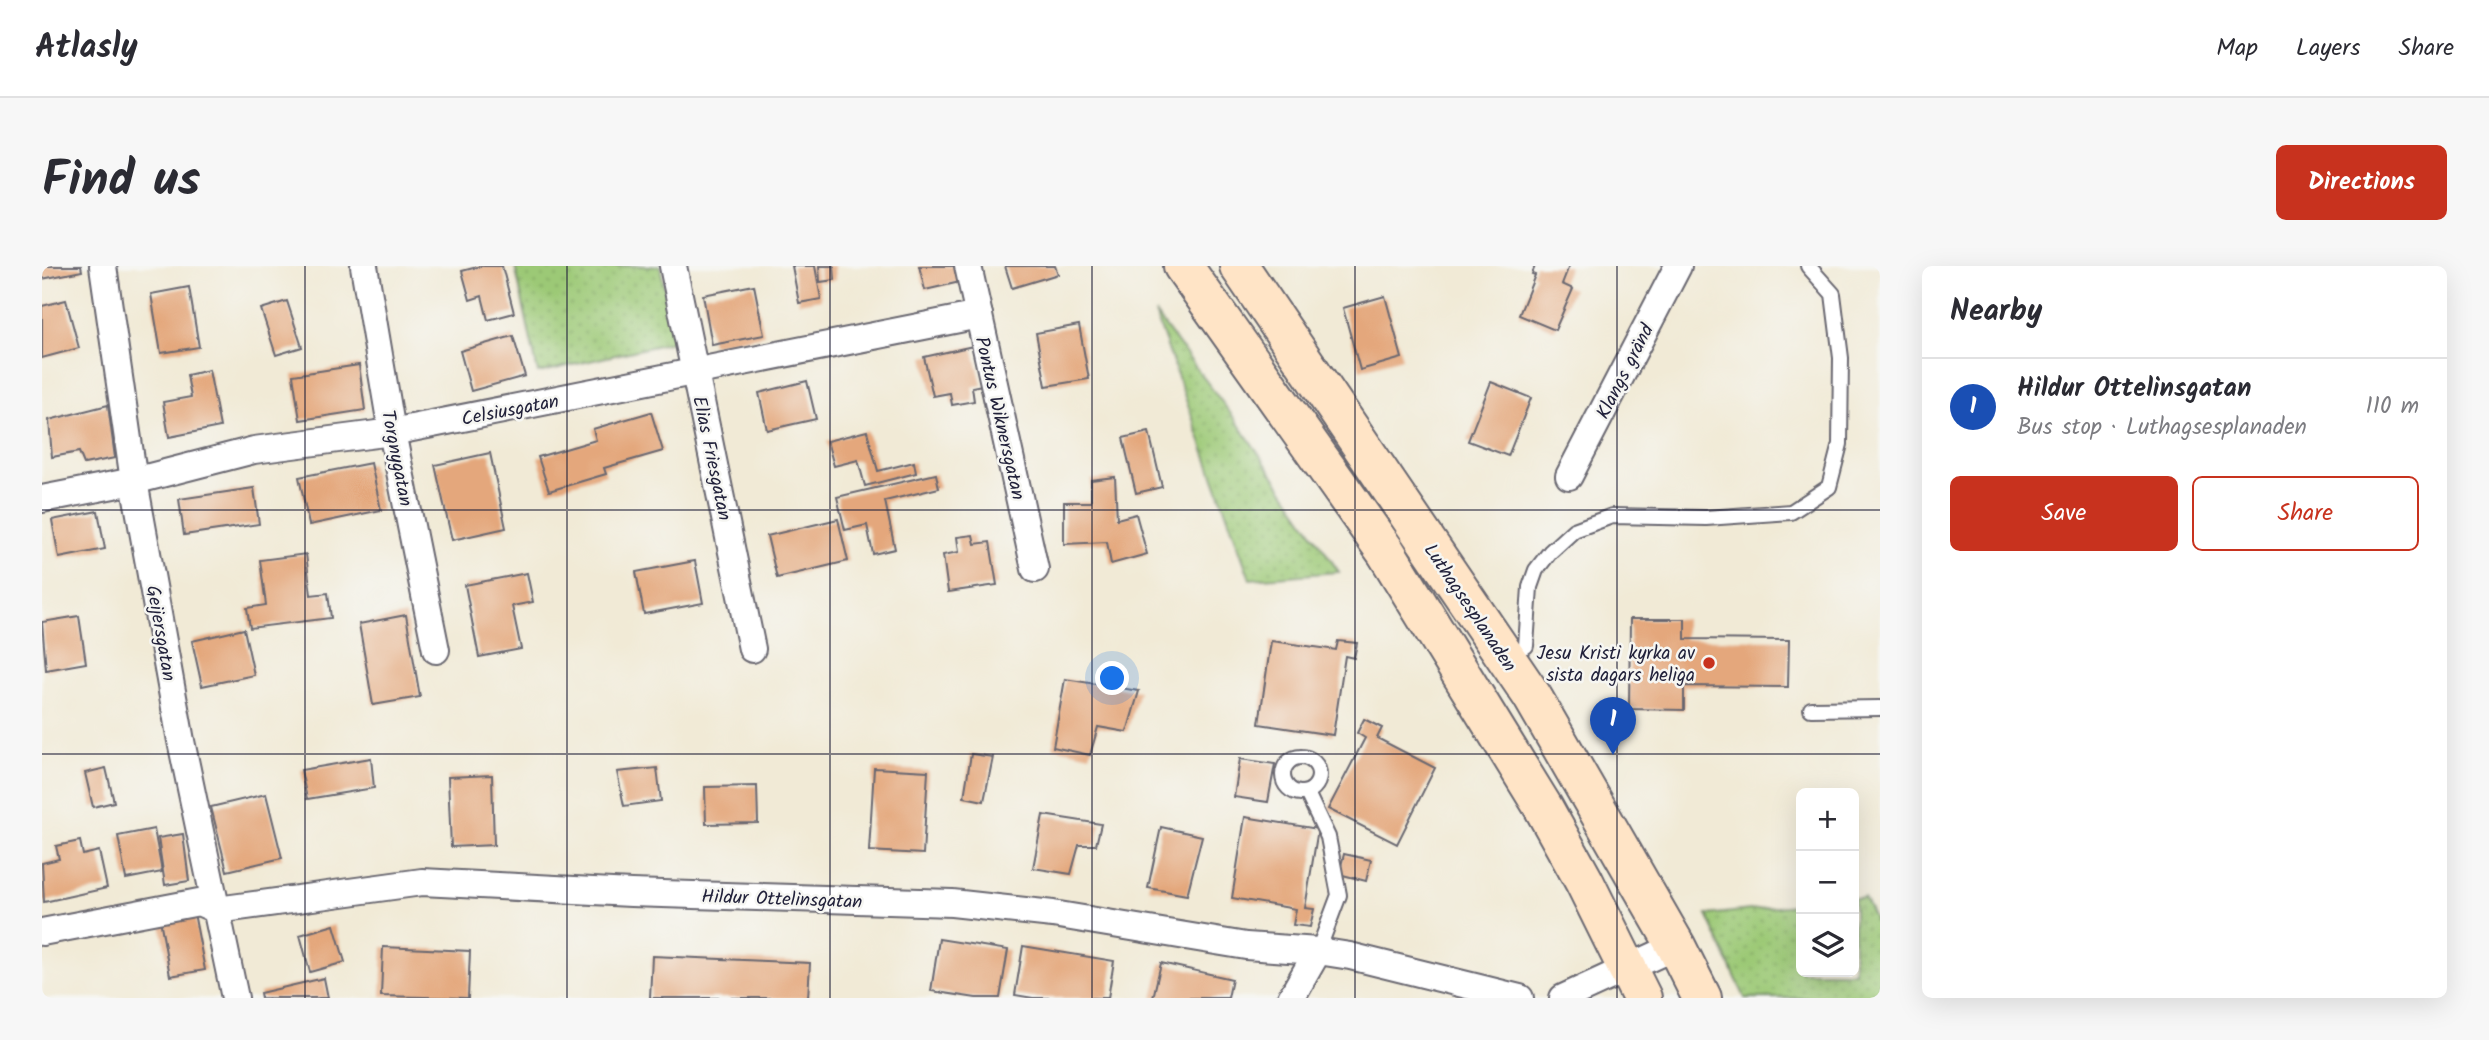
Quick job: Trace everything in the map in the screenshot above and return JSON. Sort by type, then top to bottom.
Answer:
[{"type":"main road","points":[[1183,266],[1386,552],[1543,807],[1584,881],[1635,984]]},
{"type":"main road","name":"Luthagsesplanaden","points":[[1239,266],[1532,696],[1676,946],[1702,998]]},
{"type":"street","name":"Geijersgatan","points":[[103,266],[134,481],[181,741],[235,998]]},
{"type":"street","name":"Torgnygatan","points":[[364,266],[392,432],[436,650]]},
{"type":"street","name":"Elias Friesgatan","points":[[673,266],[752,649]]},
{"type":"street","name":"Pontus Wiknersgatan","points":[[968,266],[1035,569]]},
{"type":"street","name":"Klangs gränd","points":[[1569,476],[1678,266]]},
{"type":"street","name":"Celsiusgatan","points":[[42,499],[134,481],[254,450],[392,432],[979,315]]},
{"type":"street","name":"Hildur Ottelinsgatan","points":[[42,932],[199,902],[218,910],[422,882],[631,893],[953,903],[1052,914],[1246,946],[1350,956],[1520,998]]},
{"type":"street","points":[[1563,998],[1635,984],[1676,946]]},
{"type":"street","points":[[1291,998],[1318,951]]},
{"type":"lane","points":[[1526,646],[1530,587],[1536,570],[1550,552],[1574,530],[1612,516],[1706,518],[1791,512],[1829,487],[1840,444],[1840,358],[1833,294],[1808,266]]},
{"type":"lane","points":[[1811,709],[1880,708]]},
{"type":"lane","points":[[1307,793],[1328,837],[1339,895],[1318,951]]},
{"type":"green space","points":[[515,266],[660,266],[676,341],[538,373]]},
{"type":"green space","points":[[1155,313],[1240,426],[1339,572],[1250,579]]},
{"type":"green space","points":[[1859,898],[1864,898],[1880,930],[1880,998],[1745,998],[1707,915],[1796,905],[1796,977],[1859,977]]},
{"type":"building","points":[[42,266],[81,266],[82,271],[42,279]]},
{"type":"building","points":[[481,266],[502,266],[514,313],[488,320],[482,296],[470,300],[462,271]]},
{"type":"building","points":[[792,266],[815,266],[821,299],[799,303]]},
{"type":"building","points":[[819,266],[834,266],[835,280],[820,282]]},
{"type":"building","points":[[919,266],[956,266],[960,282],[925,290]]},
{"type":"building","points":[[1005,266],[1055,266],[1058,274],[1012,288]]},
{"type":"building","points":[[1535,266],[1569,266],[1562,284],[1573,289],[1555,330],[1519,315],[1535,275],[1532,274]]},
{"type":"building","points":[[754,285],[764,335],[712,345],[703,295]]},
{"type":"building","points":[[189,287],[199,347],[161,353],[151,294]]},
{"type":"building","points":[[1385,296],[1402,358],[1360,370],[1343,308]]},
{"type":"building","points":[[66,300],[79,348],[42,358],[42,306]]},
{"type":"building","points":[[287,301],[302,347],[276,355],[261,309]]},
{"type":"building","points":[[1079,325],[1089,379],[1046,386],[1036,333]]},
{"type":"building","points":[[513,336],[525,376],[471,391],[460,351]]},
{"type":"building","points":[[973,346],[982,385],[972,387],[974,401],[952,405],[950,393],[933,396],[924,357]]},
{"type":"building","points":[[359,365],[365,410],[300,420],[293,375]]},
{"type":"building","points":[[209,370],[220,427],[169,437],[163,402],[191,397],[187,375]]},
{"type":"building","points":[[807,381],[816,419],[767,430],[759,393]]},
{"type":"building","points":[[1491,382],[1531,398],[1508,456],[1468,441]]},
{"type":"building","points":[[108,405],[115,458],[84,464],[79,452],[52,457],[49,420]]},
{"type":"building","points":[[651,412],[663,451],[604,468],[606,474],[549,491],[538,457],[596,440],[593,429]]},
{"type":"building","points":[[867,431],[878,471],[914,462],[916,473],[865,486],[858,460],[834,466],[827,441]]},
{"type":"building","points":[[1149,432],[1162,487],[1136,493],[1123,438]]},
{"type":"building","points":[[490,453],[506,528],[452,540],[435,465]]},
{"type":"building","points":[[371,463],[381,510],[309,525],[299,477]]},
{"type":"building","points":[[936,474],[939,488],[885,501],[895,549],[873,554],[867,525],[845,530],[837,497]]},
{"type":"building","points":[[1115,477],[1117,519],[1136,514],[1147,554],[1111,564],[1107,542],[1064,544],[1064,502],[1091,502],[1091,480]]},
{"type":"building","points":[[254,488],[259,524],[184,535],[179,499]]},
{"type":"building","points":[[98,511],[105,549],[59,558],[52,520]]},
{"type":"building","points":[[838,519],[848,561],[777,578],[767,536]]},
{"type":"building","points":[[973,535],[975,544],[990,542],[997,585],[948,592],[943,555],[959,552],[957,537]]},
{"type":"building","points":[[306,554],[311,595],[328,593],[331,618],[250,628],[247,608],[266,605],[260,560]]},
{"type":"building","points":[[695,561],[703,603],[644,614],[636,572]]},
{"type":"building","points":[[527,573],[533,602],[512,606],[521,649],[479,657],[465,585]]},
{"type":"building","points":[[406,615],[420,697],[373,705],[359,624]]},
{"type":"building","points":[[79,616],[86,663],[46,670],[42,622]]},
{"type":"building","name":"Jesu Kristi kyrka av sista dagars heliga","points":[[1630,619],[1685,619],[1685,639],[1789,640],[1788,687],[1684,686],[1684,710],[1629,709]]},
{"type":"building","points":[[244,629],[254,675],[202,686],[192,641]]},
{"type":"building","points":[[1271,641],[1336,650],[1338,641],[1357,643],[1354,658],[1345,656],[1333,735],[1259,724]]},
{"type":"building","points":[[1065,679],[1139,691],[1127,732],[1098,727],[1090,755],[1053,747]]},
{"type":"building","points":[[1364,719],[1382,728],[1377,738],[1435,768],[1397,844],[1328,809],[1365,738],[1357,733]]},
{"type":"building","points":[[971,754],[993,757],[984,801],[964,797]]},
{"type":"building","points":[[371,758],[374,788],[307,799],[301,770]]},
{"type":"building","points":[[1240,759],[1275,764],[1268,802],[1234,797]]},
{"type":"building","points":[[106,768],[114,802],[93,807],[85,773]]},
{"type":"building","points":[[657,768],[661,801],[624,806],[617,772]]},
{"type":"building","points":[[874,768],[928,771],[923,854],[869,851]]},
{"type":"building","points":[[492,775],[494,845],[451,847],[448,777]]},
{"type":"building","points":[[757,786],[758,823],[706,824],[705,787]]},
{"type":"building","points":[[266,794],[282,858],[227,871],[211,807]]},
{"type":"building","points":[[1043,815],[1101,824],[1096,845],[1079,845],[1071,874],[1033,868]]},
{"type":"building","points":[[1245,817],[1318,829],[1305,908],[1314,909],[1310,927],[1293,925],[1296,909],[1232,898]]},
{"type":"building","points":[[1161,827],[1202,836],[1187,895],[1148,888]]},
{"type":"building","points":[[154,829],[162,872],[126,879],[118,836]]},
{"type":"building","points":[[183,834],[189,881],[165,885],[158,838]]},
{"type":"building","points":[[80,841],[83,855],[99,851],[107,888],[44,902],[42,863],[59,859],[56,846]]},
{"type":"building","points":[[1344,854],[1371,860],[1366,881],[1339,874]]},
{"type":"building","points":[[194,913],[205,970],[170,976],[160,919]]},
{"type":"building","points":[[334,925],[345,962],[310,972],[300,935]]},
{"type":"building","points":[[939,939],[1008,950],[1000,998],[976,998],[931,991]]},
{"type":"building","points":[[1023,946],[1114,961],[1108,998],[1033,998],[1015,995]]},
{"type":"building","points":[[383,947],[470,951],[468,998],[381,996]]},
{"type":"building","points":[[652,956],[810,963],[808,998],[650,998]]},
{"type":"building","points":[[1161,963],[1232,979],[1228,998],[1153,998]]},
{"type":"building","points":[[324,978],[328,998],[261,998],[260,993]]},
{"type":"place","name":"Jesu Kristi kyrka av sista dagars heliga","points":[[1709,663]]},
{"type":"place","name":"Hildur Ottelinsgatan","points":[[1613,755]]}]
